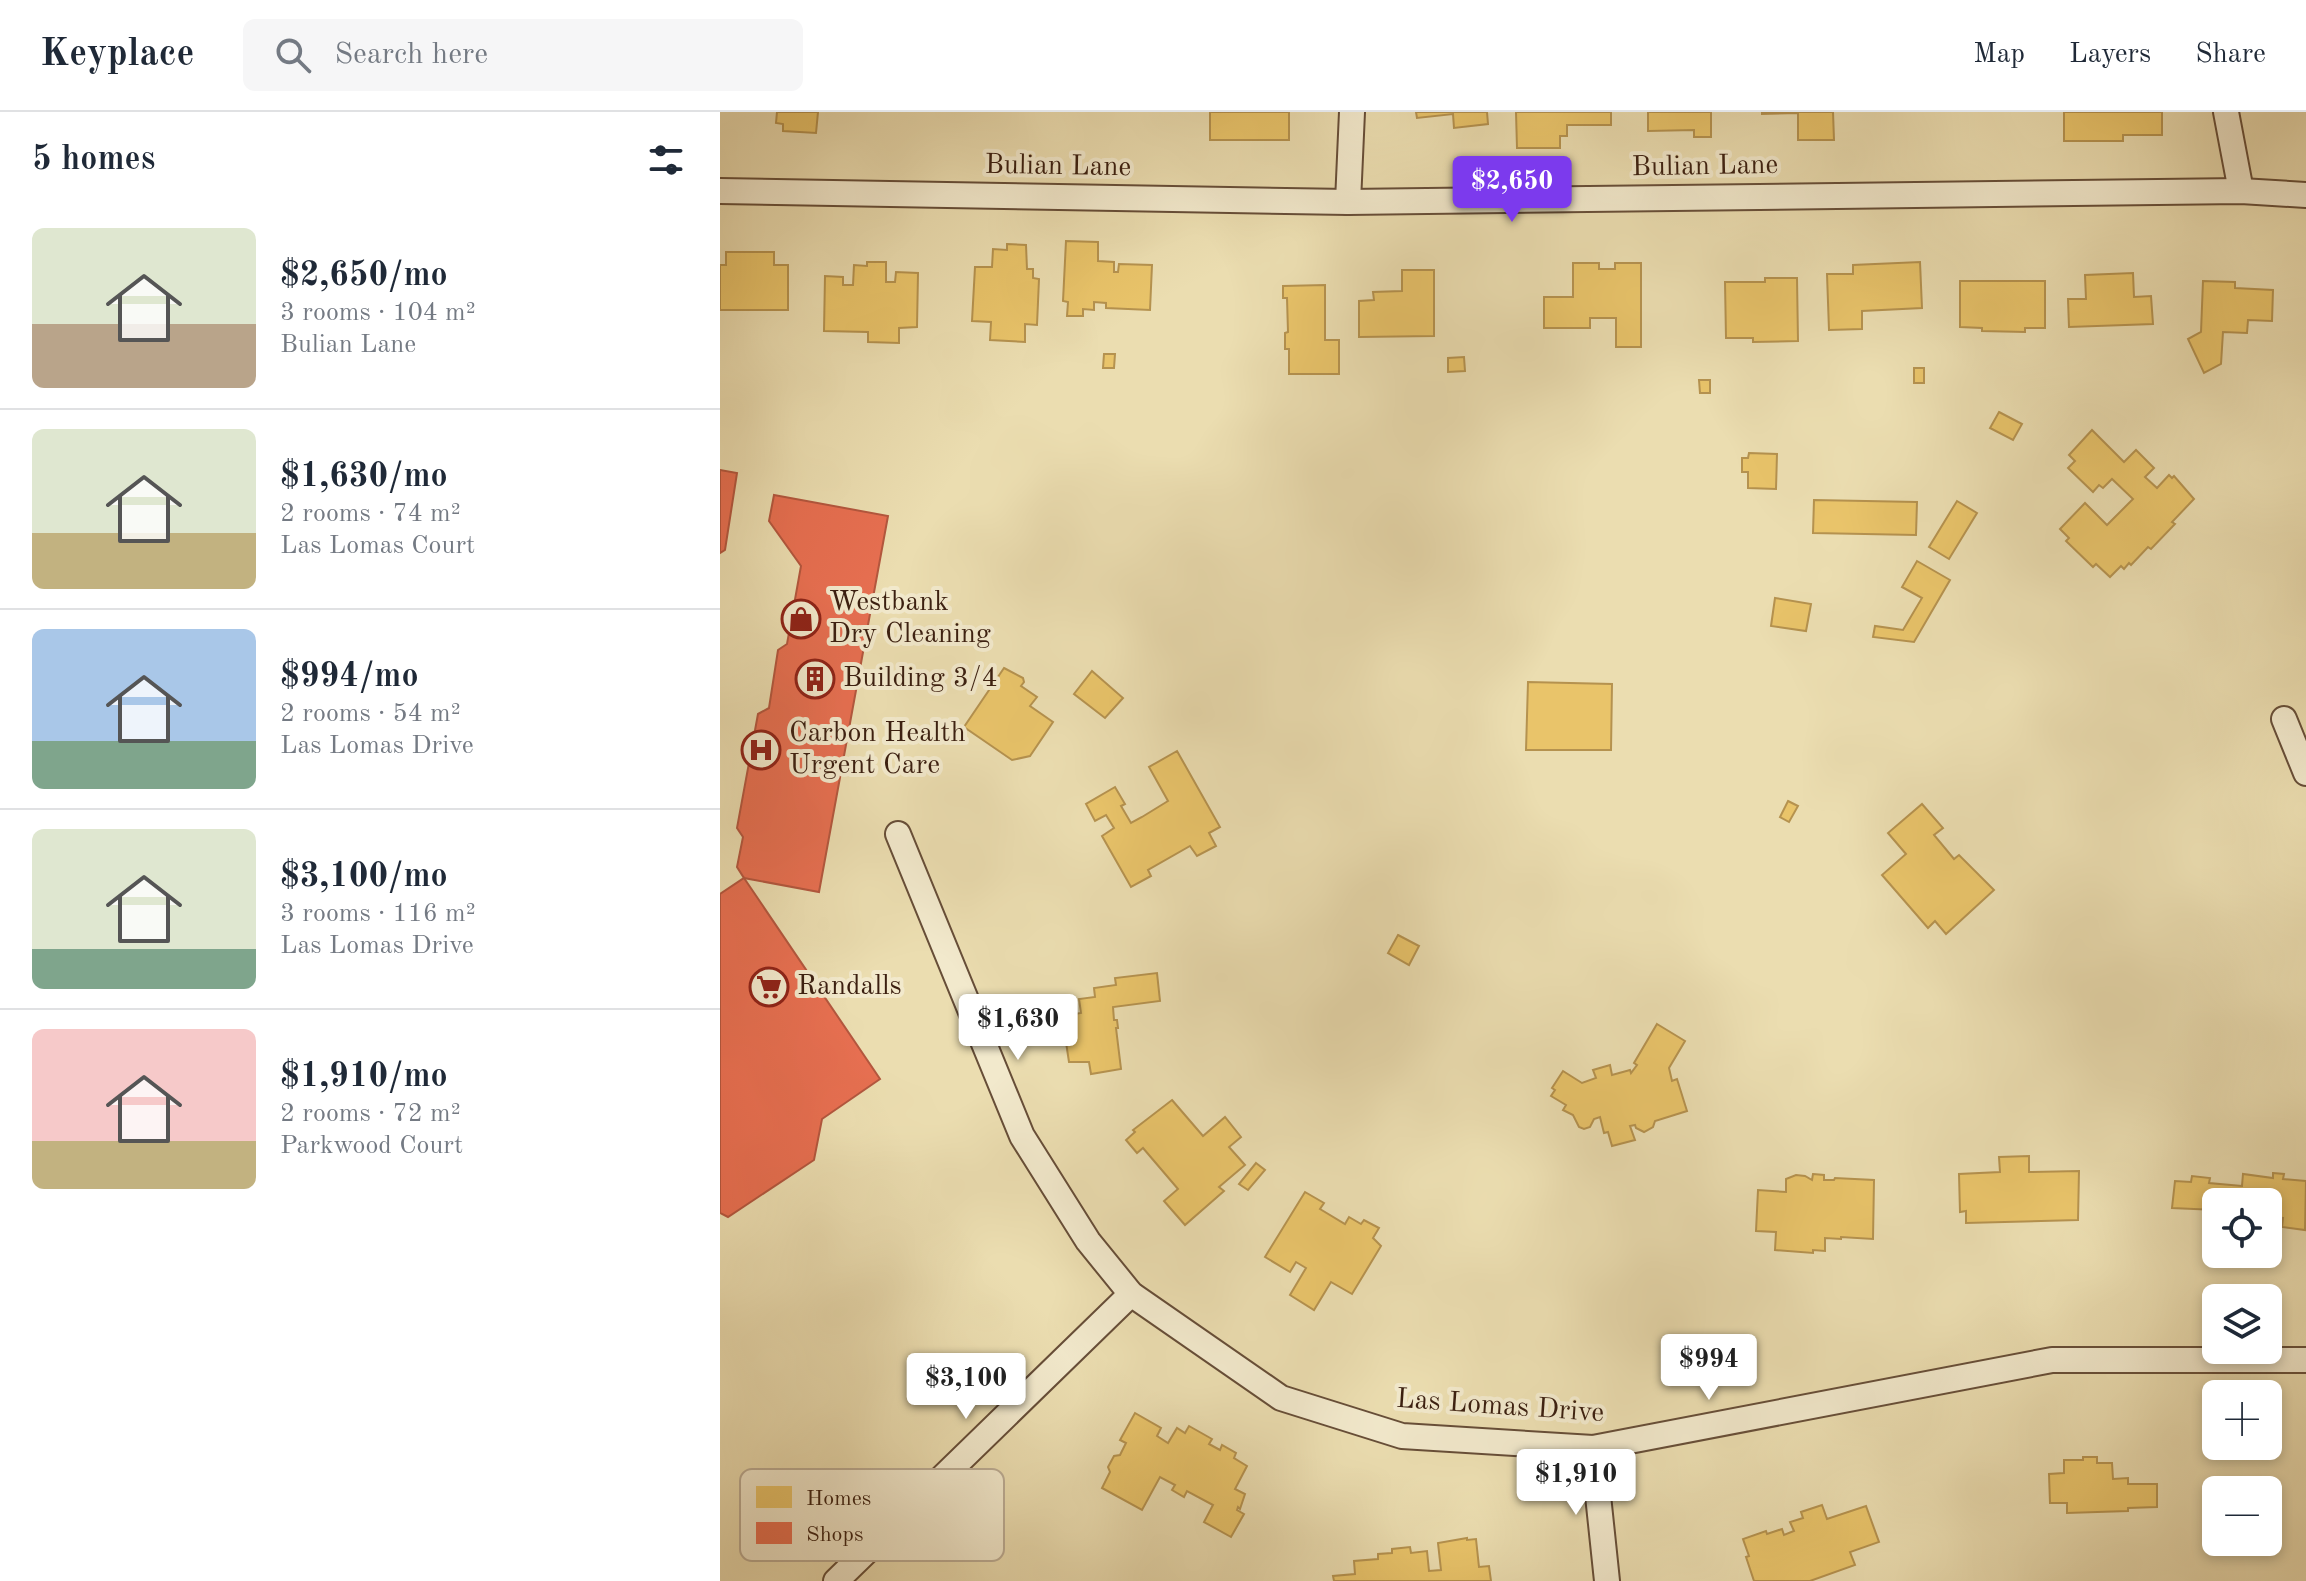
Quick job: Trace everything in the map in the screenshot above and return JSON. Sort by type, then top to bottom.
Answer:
[{"type":"street","points":[[1348,202],[1352,112]]},
{"type":"street","points":[[2226,112],[2241,191]]},
{"type":"street","name":"Bulian Lane","points":[[720,191],[1348,202],[2241,191],[2306,195]]},
{"type":"street","points":[[2284,719],[2306,773]]},
{"type":"street","name":"Las Lomas Drive","points":[[898,834],[1022,1136],[1088,1241],[1131,1294],[1281,1398],[1402,1436],[1593,1448],[2052,1360],[2306,1360]]},
{"type":"street","points":[[951,1469],[1131,1294]]},
{"type":"street","points":[[1593,1448],[1607,1581]]},
{"type":"street","points":[[836,1581],[857,1561]]},
{"type":"building: Homes","points":[[777,112],[818,112],[816,133],[783,131],[783,124],[776,123]]},
{"type":"building: Homes","points":[[1210,112],[1289,112],[1289,140],[1210,140]]},
{"type":"building: Homes","points":[[1416,112],[1487,112],[1488,124],[1454,128],[1453,114],[1417,118]]},
{"type":"building: Homes","points":[[1516,112],[1611,112],[1611,125],[1567,125],[1567,136],[1560,136],[1560,148],[1517,148]]},
{"type":"building: Homes","points":[[1648,112],[1711,112],[1711,137],[1694,137],[1694,130],[1648,131]]},
{"type":"building: Homes","points":[[1762,112],[1833,112],[1834,140],[1798,140],[1798,113]]},
{"type":"building: Homes","points":[[2064,112],[2162,112],[2162,135],[2123,135],[2123,141],[2064,141]]},
{"type":"building: Homes","points":[[1066,241],[1098,242],[1098,261],[1114,262],[1114,272],[1118,272],[1119,264],[1152,265],[1150,310],[1106,308],[1106,303],[1094,302],[1094,310],[1083,309],[1083,316],[1067,316],[1068,302],[1063,301]]},
{"type":"building: Homes","points":[[1007,244],[1026,245],[1027,269],[1033,269],[1033,278],[1039,279],[1037,325],[1025,324],[1025,342],[990,340],[991,322],[972,321],[975,267],[992,267],[993,249],[1007,250]]},
{"type":"building: Homes","points":[[726,252],[774,252],[774,265],[788,265],[788,310],[720,310],[720,265],[726,265]]},
{"type":"building: Homes","points":[[867,262],[886,262],[886,282],[895,282],[896,272],[918,273],[917,327],[899,328],[899,343],[868,342],[868,332],[824,331],[825,276],[843,277],[843,285],[853,285],[854,265],[867,266]]},
{"type":"building: Homes","points":[[1920,262],[1922,308],[1862,311],[1862,329],[1829,330],[1827,274],[1853,274],[1853,265]]},
{"type":"building: Homes","points":[[1573,263],[1599,263],[1599,269],[1615,269],[1615,263],[1641,263],[1641,347],[1616,347],[1616,318],[1590,318],[1590,328],[1544,328],[1544,297],[1573,297]]},
{"type":"building: Homes","points":[[1402,270],[1434,270],[1434,336],[1359,337],[1359,301],[1374,300],[1373,292],[1402,291]]},
{"type":"building: Homes","points":[[2133,273],[2134,297],[2151,296],[2153,324],[2069,327],[2068,299],[2086,299],[2085,275]]},
{"type":"building: Homes","points":[[1765,278],[1797,278],[1798,341],[1753,342],[1753,338],[1726,338],[1725,282],[1765,282]]},
{"type":"building: Homes","points":[[1960,281],[2045,281],[2045,328],[2025,328],[2025,332],[1960,327]]},
{"type":"building: Homes","points":[[2203,281],[2235,282],[2235,288],[2273,290],[2272,321],[2248,320],[2247,333],[2223,332],[2221,364],[2204,373],[2188,339],[2201,332]]},
{"type":"building: Homes","points":[[1325,285],[1325,340],[1339,340],[1339,374],[1289,374],[1289,349],[1285,349],[1287,298],[1283,298],[1283,286]]},
{"type":"building: Homes","points":[[1104,354],[1115,354],[1114,368],[1103,368]]},
{"type":"building: Homes","points":[[1464,357],[1465,371],[1448,372],[1448,358]]},
{"type":"building: Homes","points":[[1914,368],[1924,368],[1924,383],[1914,383]]},
{"type":"building: Homes","points":[[1699,380],[1710,380],[1710,393],[1700,393]]},
{"type":"building: Homes","points":[[1999,412],[2022,424],[2013,440],[1990,428]]},
{"type":"building: Homes","points":[[2092,430],[2124,462],[2136,450],[2154,468],[2145,477],[2157,488],[2169,475],[2174,476],[2194,499],[2151,549],[2148,547],[2131,565],[2129,563],[2124,569],[2121,566],[2110,577],[2096,564],[2093,567],[2066,541],[2069,538],[2060,529],[2085,503],[2107,525],[2133,499],[2112,479],[2093,492],[2068,468],[2075,461],[2069,455]]},
{"type":"building: Homes","points":[[1749,453],[1777,454],[1776,489],[1748,488],[1748,472],[1742,472],[1742,458],[1748,458]]},
{"type":"building: Homes","points":[[1814,500],[1917,502],[1916,535],[1813,533]]},
{"type":"building: Homes","points":[[1957,501],[1977,513],[1949,559],[1929,547]]},
{"type":"building: Homes","points":[[1917,561],[1950,580],[1914,642],[1873,637],[1875,626],[1903,630],[1922,598],[1902,587]]},
{"type":"building: Homes","points":[[1775,598],[1811,604],[1806,631],[1771,626]]},
{"type":"building: Homes","points":[[1004,668],[1023,678],[1021,686],[1037,697],[1030,706],[1053,722],[1030,756],[1012,760],[964,727]]},
{"type":"building: Homes","points":[[1092,671],[1123,698],[1105,718],[1074,694]]},
{"type":"building: Homes","points":[[1528,682],[1612,684],[1611,750],[1526,750]]},
{"type":"building: Homes","points":[[1177,751],[1220,827],[1209,833],[1216,846],[1197,856],[1190,846],[1148,870],[1151,876],[1131,887],[1102,836],[1114,828],[1106,815],[1095,821],[1086,804],[1115,787],[1131,823],[1142,817],[1168,801],[1149,767]]},
{"type":"building: Homes","points":[[1788,801],[1798,806],[1789,822],[1780,817]]},
{"type":"building: Homes","points":[[1922,804],[1943,828],[1934,835],[1954,859],[1959,855],[1994,890],[1946,934],[1935,921],[1928,928],[1882,875],[1906,854],[1888,833]]},
{"type":"building: Homes","points":[[1398,935],[1419,946],[1409,965],[1388,953]]},
{"type":"building: Homes","points":[[1157,973],[1160,1001],[1113,1007],[1121,1069],[1091,1074],[1089,1062],[1069,1062],[1062,1016],[1081,1013],[1079,999],[1095,997],[1094,988],[1116,985],[1115,978]]},
{"type":"building: Homes","points":[[1657,1024],[1685,1041],[1669,1068],[1672,1081],[1677,1079],[1687,1111],[1655,1121],[1653,1127],[1644,1132],[1635,1125],[1630,1126],[1635,1140],[1612,1146],[1608,1132],[1604,1133],[1600,1117],[1594,1119],[1590,1127],[1579,1127],[1573,1115],[1563,1110],[1566,1105],[1551,1096],[1555,1090],[1552,1088],[1563,1071],[1582,1083],[1596,1078],[1593,1070],[1610,1065],[1612,1075],[1630,1070],[1631,1073]]},
{"type":"building: Homes","points":[[1172,1100],[1203,1136],[1225,1117],[1241,1137],[1229,1147],[1245,1165],[1219,1187],[1224,1191],[1185,1225],[1164,1201],[1178,1189],[1143,1148],[1137,1153],[1126,1140],[1135,1132],[1133,1130]]},
{"type":"building: Homes","points":[[2029,1156],[2029,1172],[2079,1171],[2078,1220],[1966,1223],[1966,1211],[1960,1212],[1959,1174],[2000,1172],[1999,1157]]},
{"type":"building: Homes","points":[[1256,1163],[1265,1170],[1248,1190],[1239,1184]]},
{"type":"building: Homes","points":[[2273,1173],[2284,1174],[2283,1179],[2306,1181],[2305,1230],[2282,1227],[2282,1188],[2202,1188],[2202,1209],[2172,1208],[2175,1181],[2191,1182],[2192,1176],[2210,1178],[2209,1183],[2242,1186],[2243,1174],[2273,1178]]},
{"type":"building: Homes","points":[[1813,1174],[1824,1175],[1824,1180],[1874,1180],[1873,1239],[1825,1238],[1825,1251],[1813,1250],[1813,1253],[1775,1250],[1776,1232],[1756,1231],[1758,1190],[1786,1192],[1786,1179],[1796,1175],[1812,1180]]},
{"type":"building: Homes","points":[[1305,1192],[1324,1203],[1320,1209],[1345,1224],[1349,1217],[1361,1224],[1364,1220],[1379,1228],[1373,1238],[1381,1246],[1352,1294],[1331,1282],[1314,1310],[1290,1295],[1306,1268],[1296,1262],[1290,1272],[1265,1257]]},
{"type":"building: Homes","points":[[1135,1413],[1161,1428],[1157,1436],[1168,1443],[1177,1428],[1185,1433],[1189,1426],[1212,1439],[1209,1444],[1220,1450],[1222,1445],[1236,1453],[1234,1458],[1247,1466],[1235,1489],[1245,1494],[1237,1510],[1244,1514],[1231,1537],[1204,1522],[1213,1505],[1187,1491],[1184,1497],[1172,1490],[1175,1485],[1160,1477],[1142,1510],[1102,1488],[1110,1472],[1108,1467],[1126,1443],[1120,1440]]},
{"type":"building: Homes","points":[[2083,1457],[2097,1457],[2097,1463],[2112,1463],[2113,1479],[2128,1478],[2128,1484],[2157,1484],[2157,1507],[2067,1513],[2067,1503],[2050,1503],[2049,1474],[2064,1473],[2064,1460],[2083,1460]]},
{"type":"building: Homes","points":[[1822,1505],[1827,1519],[1866,1506],[1879,1542],[1850,1552],[1855,1565],[1810,1581],[1754,1581],[1743,1539],[1766,1531],[1767,1534],[1782,1529],[1784,1535],[1794,1531],[1790,1522],[1803,1518],[1801,1512]]},
{"type":"building: Homes","points":[[1476,1539],[1479,1567],[1489,1566],[1491,1581],[1334,1581],[1333,1576],[1355,1574],[1354,1561],[1378,1559],[1378,1554],[1410,1547],[1411,1553],[1427,1551],[1429,1571],[1441,1570],[1438,1543]]},
{"type":"building: Shops","points":[[720,470],[737,473],[725,550],[720,553]]},
{"type":"building: Shops","name":"Building 3/4","points":[[774,495],[888,516],[819,892],[744,878],[737,867],[743,837],[737,828],[758,714],[769,708],[778,650],[787,644],[801,566],[769,521]]},
{"type":"building: Shops","name":"Randalls","points":[[744,878],[880,1079],[822,1119],[814,1160],[728,1217],[720,1213],[720,894]]},
{"type":"place","name":"Westbank Dry Cleaning","points":[[801,619]]},
{"type":"place","name":"Building 3/4","points":[[815,679]]},
{"type":"place","name":"Carbon Health Urgent Care","points":[[761,750]]},
{"type":"place","name":"Randalls","points":[[769,987]]}]
